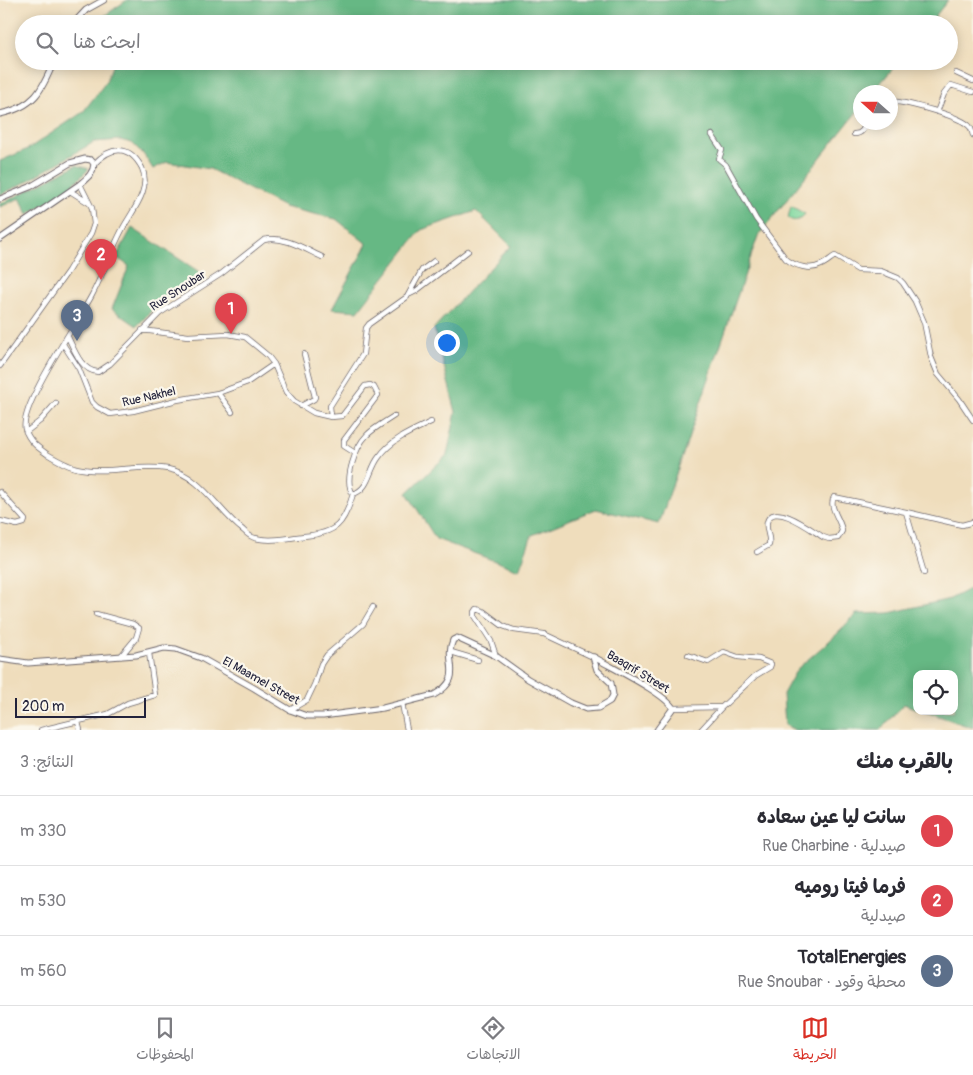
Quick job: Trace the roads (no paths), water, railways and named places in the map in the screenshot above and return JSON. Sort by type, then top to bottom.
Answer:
[{"type":"street","points":[[81,15],[86,10],[104,0]]},
{"type":"street","points":[[0,114],[19,109],[32,100],[41,90],[50,70]]},
{"type":"street","points":[[956,72],[973,81]]},
{"type":"street","points":[[937,112],[949,86],[953,85],[973,92]]},
{"type":"street","points":[[898,103],[937,112],[965,123],[970,127],[973,135]]},
{"type":"street","points":[[854,134],[860,133],[862,130]]},
{"type":"street","points":[[712,135],[722,150],[720,162],[726,165],[756,219],[786,259],[792,264],[815,268],[835,256],[858,270],[881,271],[891,274],[903,283],[915,301],[924,322],[931,357],[938,374],[959,399],[973,420]]},
{"type":"street","points":[[0,239],[90,176],[94,164],[109,151],[125,151],[133,156],[142,170],[145,178],[144,188],[139,201],[122,229],[93,294],[30,403],[25,418],[26,432],[31,441],[46,453],[81,469],[152,467],[178,471],[194,481],[228,518],[253,538],[266,539],[324,533],[344,519],[353,494]]},
{"type":"street","points":[[0,199],[30,187],[79,160],[90,160],[94,164]]},
{"type":"street","points":[[0,366],[68,271],[92,233],[94,218],[90,204],[80,184]]},
{"type":"street","points":[[70,191],[90,204]]},
{"type":"street","name":"Rue Snoubar","points":[[68,337],[84,366],[90,371],[98,372],[110,364],[160,313],[221,274],[264,240],[269,238],[286,241],[322,257]]},
{"type":"street","points":[[331,417],[330,406],[358,365],[363,354],[366,328],[369,324],[396,306],[468,251]]},
{"type":"street","points":[[410,294],[412,286],[422,270],[434,261]]},
{"type":"street","points":[[142,330],[188,336],[242,336],[252,342],[274,364],[286,392],[294,401],[314,413],[331,417],[342,416],[365,386],[370,385],[374,387],[378,395],[376,400],[368,407],[344,440],[344,446],[355,454]]},
{"type":"street","name":"Rue Nakhel","points":[[63,344],[79,369],[92,402],[110,414],[133,412],[176,400],[218,393],[248,382],[274,364]]},
{"type":"street","points":[[302,406],[314,400],[315,397],[304,354]]},
{"type":"street","points":[[218,393],[232,412]]},
{"type":"street","points":[[26,432],[40,421],[56,403]]},
{"type":"street","points":[[353,494],[349,481],[355,454],[366,436],[394,416]]},
{"type":"street","points":[[353,494],[364,488],[378,458],[386,449],[403,436],[431,422]]},
{"type":"street","points":[[0,492],[22,514],[25,520],[24,523],[17,526],[0,521]]},
{"type":"street","points":[[758,552],[768,545],[770,540],[767,522],[771,516],[778,513],[787,516],[823,537],[829,539],[838,538],[842,531],[833,508],[832,502],[834,497],[962,525],[973,522]]},
{"type":"street","points":[[906,512],[924,573]]},
{"type":"street","points":[[290,710],[307,700],[327,655],[363,624],[373,607]]},
{"type":"street","points":[[478,660],[451,652],[452,642],[457,638],[496,656],[516,671],[578,707],[598,708],[610,701],[613,690],[611,683],[597,670],[593,657],[544,634],[503,626],[483,611],[477,609],[475,616],[491,640],[496,656]]},
{"type":"street","points":[[96,614],[133,624],[139,628],[136,638],[121,656]]},
{"type":"street","name":"El Maamel Street","points":[[0,659],[24,663],[121,656],[149,653],[170,648],[190,653],[290,710],[307,716],[314,716],[383,708],[434,695],[446,687],[452,676],[451,652]]},
{"type":"street","points":[[688,655],[708,662],[724,652],[738,657],[759,659],[771,664],[770,667],[755,676],[722,707],[701,730]]},
{"type":"street","points":[[41,730],[108,714],[128,703],[155,694],[149,653]]},
{"type":"street","name":"Baaqrif Street","points":[[593,657],[658,695],[673,708],[657,730]]},
{"type":"street","points":[[402,703],[407,730]]},
{"type":"street","points":[[673,708],[722,707]]},
{"type":"street","points":[[78,722],[80,730]]},
{"type":"place","name":"فرما فيتا روميه","points":[[101,280]]},
{"type":"place","name":"سانت ليا عين سعاده","points":[[231,334]]},
{"type":"place","name":"TotalEnergies","points":[[77,341]]}]
